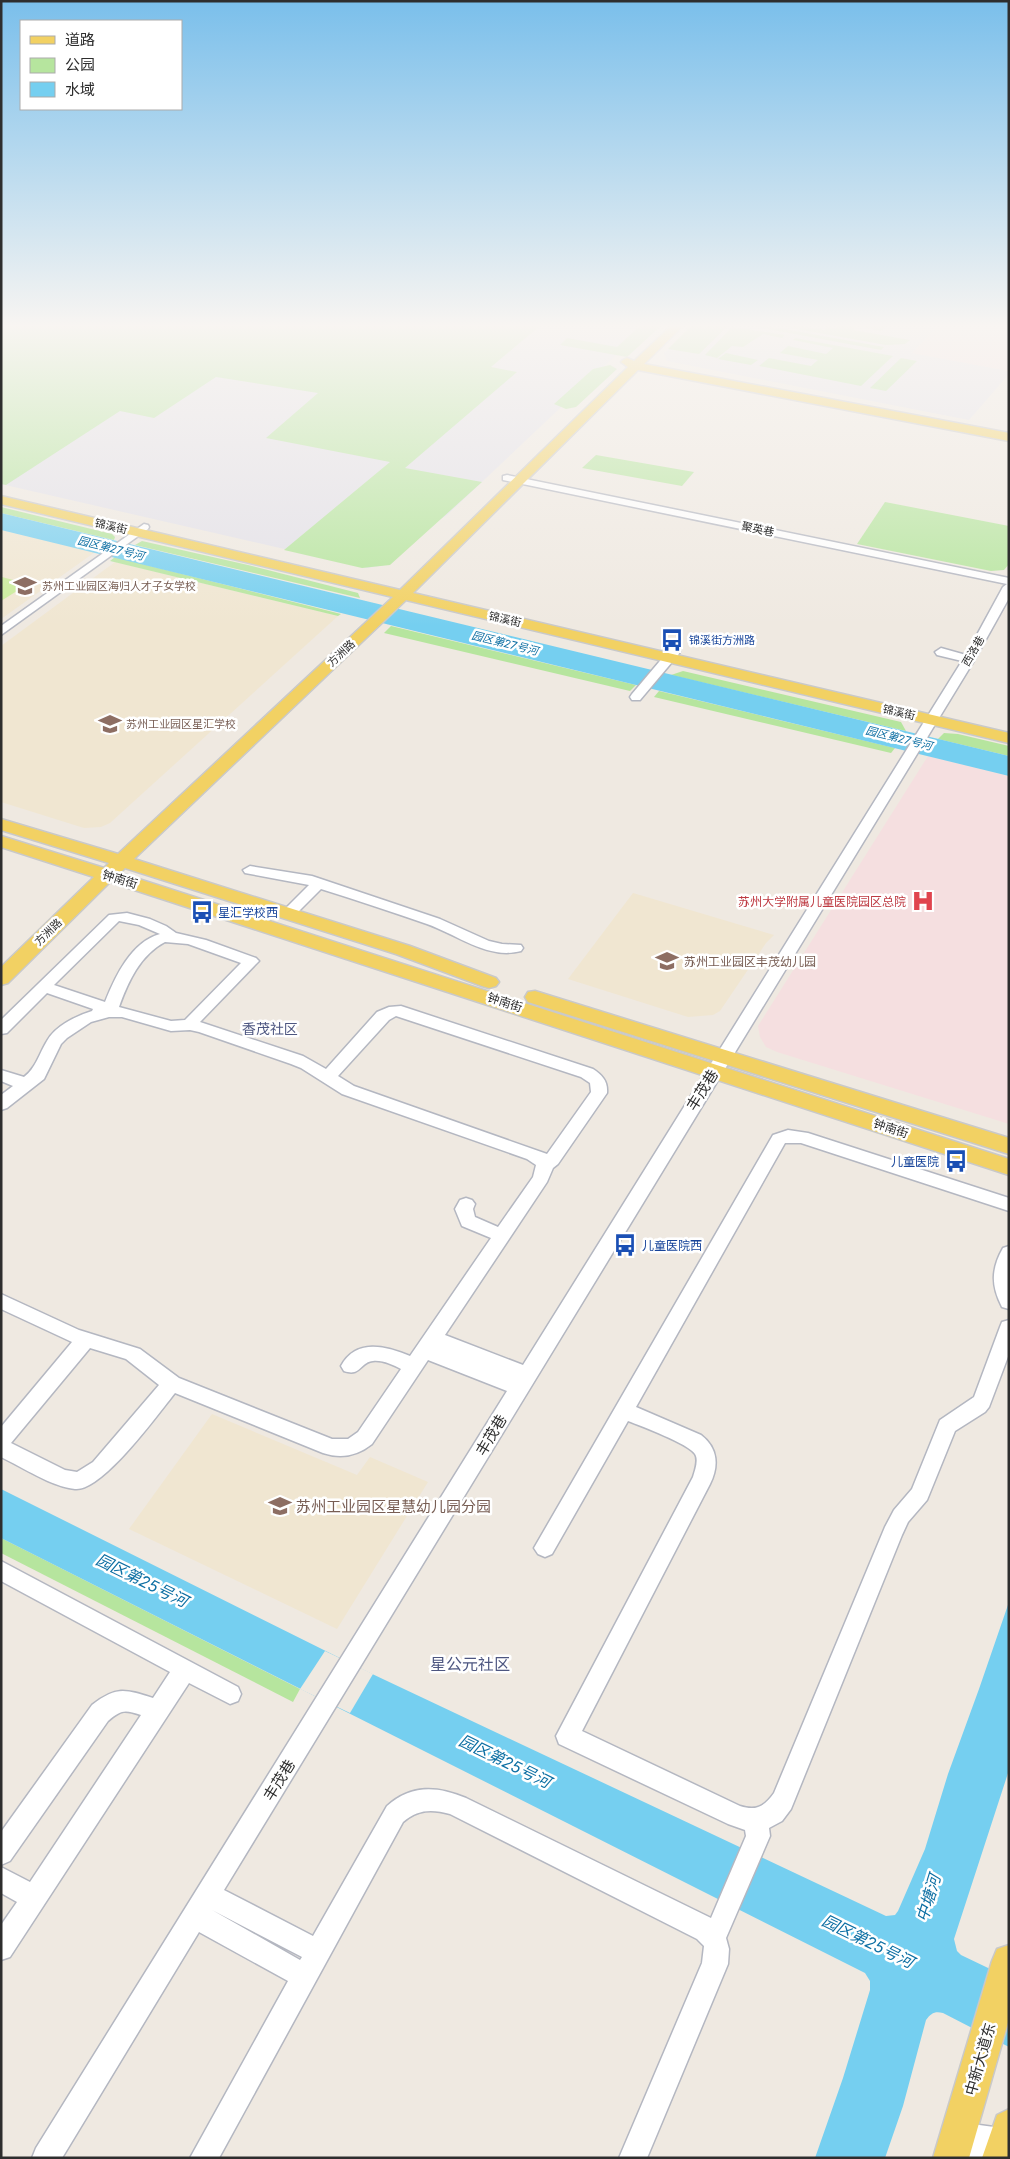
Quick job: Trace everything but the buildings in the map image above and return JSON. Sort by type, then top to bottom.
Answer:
[{"type":"main road","name":"方洲路","points":[[1,979],[109,866],[570,425]]},
{"type":"main road","points":[[946,425],[1009,437]]},
{"type":"main road","points":[[964,425],[1009,433]]},
{"type":"main road","name":"锦溪街","points":[[1,494],[394,594],[667,660],[1009,738]]},
{"type":"main road","name":"锦溪街","points":[[1,500],[141,530]]},
{"type":"main road","name":"锦溪街","points":[[930,721],[1009,730]]},
{"type":"main road","name":"钟南街","points":[[1,824],[109,866],[719,1062],[1009,1146]]},
{"type":"main road","name":"钟南街","points":[[1,840],[289,913],[402,950],[467,975],[719,1062],[1009,1167]]},
{"type":"main road","name":"方洲路","points":[[1,960],[35,925],[109,866]]},
{"type":"main road","name":"中新大道东","points":[[987,2146],[985,2042],[1008,1964]]},
{"type":"street","name":"聚英巷","points":[[512,479],[1009,581]]},
{"type":"street","points":[[671,524],[682,514]]},
{"type":"street","points":[[1,632],[141,530]]},
{"type":"street","name":"西洛巷","points":[[930,721],[969,658],[1009,587]]},
{"type":"street","points":[[941,652],[969,658]]},
{"type":"street","points":[[640,692],[667,660]]},
{"type":"street","name":"丰茂巷","points":[[46,2158],[930,721]]},
{"type":"street","points":[[250,870],[298,877],[319,883],[435,922],[484,944],[501,949],[516,948]]},
{"type":"street","points":[[289,913],[319,883]]},
{"type":"street","points":[[1,1029],[111,920],[118,916],[125,916],[165,930],[171,936],[251,961],[190,1025]]},
{"type":"street","points":[[104,1012],[137,957],[148,946],[171,936]]},
{"type":"street","points":[[44,987],[95,1003],[104,1012]]},
{"type":"street","points":[[1,1301],[86,1339],[133,1354],[172,1383],[330,1448],[339,1449],[357,1446],[365,1438],[502,1236],[541,1178],[545,1165],[552,1160],[598,1093],[600,1087],[598,1081],[588,1074],[401,1011],[394,1011],[383,1016],[337,1069],[326,1077]]},
{"type":"street","points":[[1,1104],[24,1086],[43,1067],[54,1042],[61,1034],[86,1018],[104,1012],[134,1014],[171,1026],[190,1025],[203,1028],[297,1060],[339,1086],[533,1155],[542,1159],[545,1165]]},
{"type":"street","points":[[1,1075],[18,1081],[24,1086]]},
{"type":"street","points":[[545,1548],[778,1138],[788,1136],[802,1137],[1009,1205]]},
{"type":"street","points":[[466,1204],[464,1209],[468,1222],[502,1236]]},
{"type":"street","points":[[1009,1253],[1001,1277],[1009,1302]]},
{"type":"street","points":[[623,1410],[702,1446],[706,1453],[707,1464],[703,1478],[567,1736],[736,1816],[756,1821],[772,1815],[782,1801],[892,1533],[901,1516],[920,1494],[947,1426],[978,1406],[982,1401],[1009,1328]]},
{"type":"street","points":[[1,1441],[86,1339]]},
{"type":"street","points":[[351,1366],[363,1354],[373,1352],[384,1354],[423,1352],[524,1382]]},
{"type":"street","points":[[1,1448],[61,1477],[77,1481],[85,1479],[100,1468],[172,1383]]},
{"type":"street","points":[[1,1570],[230,1694]]},
{"type":"street","points":[[1,1948],[185,1669]]},
{"type":"street","points":[[1,1853],[100,1713],[113,1702],[127,1700],[158,1710]]},
{"type":"street","points":[[204,2158],[395,1814],[403,1805],[439,1799],[453,1804],[706,1930],[712,1935],[717,1948],[715,1964],[633,2158]]},
{"type":"street","points":[[712,1935],[720,1927],[754,1848],[758,1836],[756,1821]]},
{"type":"street","points":[[1,1879],[34,1898]]},
{"type":"street","points":[[208,1895],[318,1952]]},
{"type":"street","points":[[195,1916],[304,1976]]},
{"type":"shaded area","points":[[1,425],[542,425],[447,515],[431,525],[385,565],[367,568],[1,484]]},
{"type":"shaded area","name":"苏州工业园区海归人才子女学校","points":[[1,530],[95,552],[1,619]]},
{"type":"shaded area","name":"苏州工业园区星汇学校","points":[[115,562],[338,616],[110,823],[101,827],[84,828],[1,802],[1,646]]},
{"type":"shaded area","name":"苏州大学附属儿童医院园区总院","points":[[928,756],[1009,776],[1009,1124],[777,1052],[766,1047],[760,1037],[758,1026]]},
{"type":"shaded area","name":"苏州工业园区丰茂幼儿园","points":[[633,893],[774,935],[766,943],[720,1011],[713,1015],[688,1017],[568,979]]},
{"type":"shaded area","name":"苏州工业园区星慧幼儿园分园","points":[[212,1414],[357,1475],[370,1457],[428,1482],[337,1629],[129,1529]]},
{"type":"green space","points":[[1,425],[99,425],[6,485],[1,484]]},
{"type":"green space","points":[[281,425],[455,425],[405,468],[482,482],[390,565],[362,568],[284,550],[390,462],[266,438]]},
{"type":"green space","points":[[596,455],[694,472],[682,486],[582,468]]},
{"type":"green space","points":[[885,502],[1009,526],[1009,564],[1004,570],[991,571],[857,544]]},
{"type":"green space","points":[[1,507],[112,534],[115,537],[114,540],[1,513]]},
{"type":"green space","points":[[142,541],[358,593],[360,598],[135,545]]},
{"type":"green space","points":[[115,557],[341,614],[338,616],[110,561]]},
{"type":"green space","points":[[2,577],[28,584],[1,601]]},
{"type":"green space","points":[[391,626],[636,685],[630,691],[384,633]]},
{"type":"green space","points":[[683,671],[901,722],[906,731],[671,675]]},
{"type":"green space","points":[[659,691],[895,748],[891,753],[654,697]]},
{"type":"green space","points":[[944,733],[958,734],[1009,746],[1009,756],[938,739]]},
{"type":"green space","points":[[1,1538],[300,1689],[293,1702],[1,1553]]},
{"type":"water","name":"园区第27号河","points":[[1,513],[1009,756],[1009,776],[1,530]]},
{"type":"water","points":[[1,1489],[368,1672],[886,1916],[895,1915],[898,1911],[925,1849],[948,1774],[1009,1602],[1009,1770],[954,1939],[957,1951],[961,1955],[1009,1978],[1009,2047],[943,2013],[935,2012],[931,2014],[926,2020],[903,2106],[885,2158],[815,2158],[843,2078],[870,1990],[870,1981],[865,1973],[1,1538]]},
{"type":"pier","points":[[325,1651],[373,1674],[350,1713],[300,1689]]},
{"type":"place","name":"苏州工业园区海归人才子女学校","points":[[25,586]]},
{"type":"place","name":"锦溪街方洲路","points":[[672,640]]},
{"type":"place","name":"苏州工业园区星汇学校","points":[[110,724]]},
{"type":"place","name":"苏州大学附属儿童医院园区总院","points":[[923,901]]},
{"type":"place","name":"星汇学校西","points":[[202,912]]},
{"type":"place","name":"苏州工业园区丰茂幼儿园","points":[[667,961]]},
{"type":"place","name":"儿童医院","points":[[956,1161]]},
{"type":"place","name":"儿童医院西","points":[[625,1245]]},
{"type":"place","name":"苏州工业园区星慧幼儿园分园","points":[[280,1506]]},
{"type":"district","name":"香茂社区","points":[[270,1028]]},
{"type":"district","name":"星公元社区","points":[[470,1664]]},
{"type":"water label","name":"园区第25号河","points":[[142,1580]]},
{"type":"water label","name":"园区第25号河","points":[[505,1761]]},
{"type":"water label","name":"中塘河","points":[[928,1898]]},
{"type":"water label","name":"园区第25号河","points":[[868,1941]]}]
